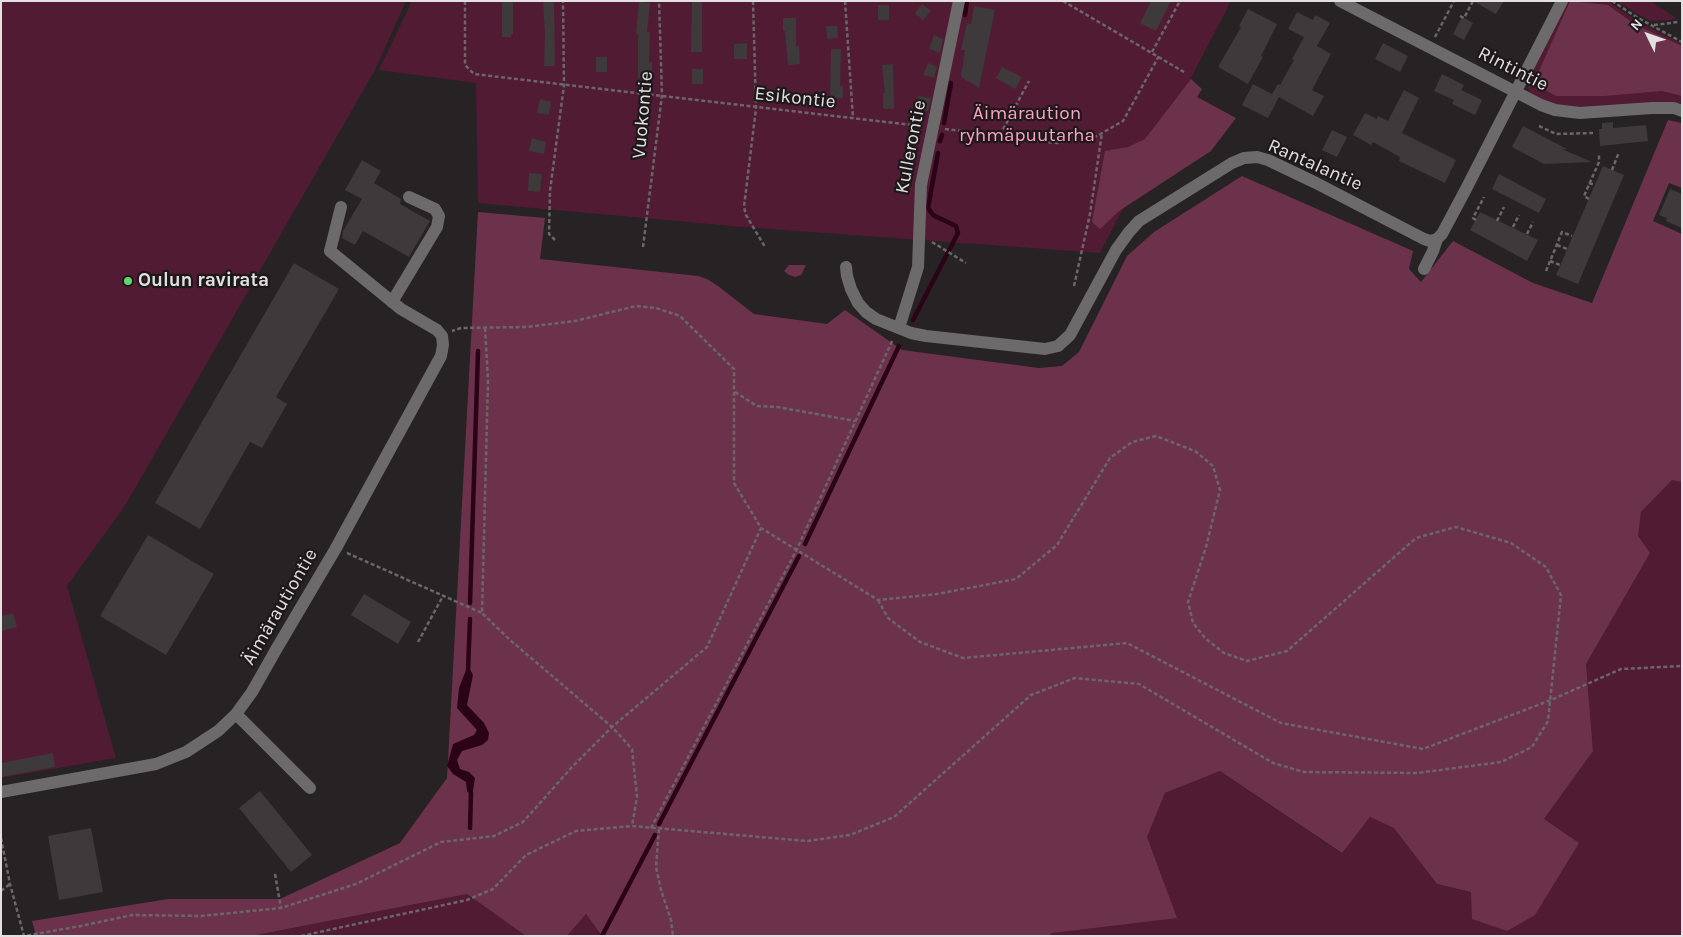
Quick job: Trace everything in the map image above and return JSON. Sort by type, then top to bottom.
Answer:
[{"type":"street","name":"Kullerontie","points":[[899,328],[918,267],[921,185],[959,1]]},
{"type":"street","name":"Rintintie","points":[[1340,1],[1541,105],[1556,110],[1580,113],[1674,108],[1682,111]]},
{"type":"street","points":[[1424,268],[1437,238],[1442,234],[1562,1]]},
{"type":"street","name":"Rantalantie","points":[[846,267],[851,289],[858,303],[876,319],[911,333],[926,336],[1045,350],[1058,346],[1070,335],[1116,250],[1140,221],[1232,163],[1244,158],[1257,157],[1268,160],[1424,239],[1437,238]]},
{"type":"street","points":[[396,306],[437,227],[439,216],[435,209],[408,197]]},
{"type":"street","points":[[341,207],[330,251],[396,306],[437,330],[442,336]]},
{"type":"street","name":"Äimärautiontie","points":[[1,792],[156,764],[186,752],[218,731],[236,714],[252,692],[336,548],[441,356],[442,336]]},
{"type":"street","points":[[236,714],[310,788]]},
{"type":"path","name":"Esikontie","points":[[465,1],[465,64],[474,74],[1057,143],[1097,136],[1123,121],[1159,56]]},
{"type":"path","points":[[555,240],[549,234],[550,191],[564,85],[563,1]]},
{"type":"path","name":"Vuokontie","points":[[643,247],[662,96],[659,1]]},
{"type":"path","points":[[754,1],[756,108],[744,208],[746,215],[766,247]]},
{"type":"path","points":[[846,1],[853,118]]},
{"type":"path","points":[[1062,1],[1184,72]]},
{"type":"path","points":[[1071,6],[1073,1]]},
{"type":"path","points":[[1152,52],[1180,1]]},
{"type":"path","points":[[1429,47],[1454,1]]},
{"type":"path","points":[[1460,16],[1464,18],[1473,1]]},
{"type":"path","points":[[1612,1],[1638,18],[1682,42]]},
{"type":"path","points":[[1653,26],[1678,22]]},
{"type":"path","points":[[1000,135],[1029,81]]},
{"type":"path","points":[[1539,126],[1556,134],[1594,133]]},
{"type":"path","points":[[1074,286],[1090,214],[1102,133]]},
{"type":"path","points":[[1612,170],[1619,152]]},
{"type":"path","points":[[1590,199],[1584,196],[1599,162],[1599,155]]},
{"type":"path","points":[[1589,183],[1595,186]]},
{"type":"path","points":[[1476,220],[1473,218],[1484,197]]},
{"type":"path","points":[[1497,221],[1504,207]]},
{"type":"path","points":[[1512,227],[1519,215]]},
{"type":"path","points":[[1527,234],[1533,222]]},
{"type":"path","points":[[1546,271],[1562,232],[1572,236]]},
{"type":"path","points":[[1557,245],[1567,249]]},
{"type":"path","points":[[942,248],[966,263]]},
{"type":"path","points":[[1550,261],[1560,265]]},
{"type":"path","points":[[442,336],[461,328],[526,327],[575,321],[636,306],[656,308],[680,316],[734,369],[734,482],[762,528],[878,600],[888,618],[920,642],[963,658],[1127,643],[1281,723],[1423,749],[1551,700],[1622,669],[1682,666]]},
{"type":"path","points":[[482,613],[488,380],[485,328]]},
{"type":"path","points":[[651,828],[796,549],[899,328]]},
{"type":"path","points":[[734,391],[757,406],[777,407],[855,421]]},
{"type":"path","points":[[301,936],[466,900],[493,889],[526,855],[576,830],[632,826],[808,841],[850,835],[894,817],[1031,694],[1075,678],[1139,684],[1273,763],[1304,772],[1417,772],[1501,762],[1532,747],[1548,721],[1562,596],[1546,567],[1511,543],[1456,527],[1416,538],[1287,651],[1247,661],[1224,653],[1206,639],[1193,623],[1188,602],[1206,547],[1220,490],[1213,466],[1195,451],[1156,436],[1132,442],[1110,458],[1057,544],[1016,579],[938,594],[878,600]]},
{"type":"path","points":[[1,838],[10,884],[24,936],[132,915],[201,916],[281,908],[356,884],[441,842],[494,836],[523,822],[572,766],[612,727],[706,647],[762,528]]},
{"type":"path","points":[[336,548],[482,613],[510,640],[612,727],[632,749],[637,797],[632,826]]},
{"type":"path","points":[[418,642],[443,596]]},
{"type":"path","points":[[659,829],[656,868],[674,936]]},
{"type":"path","points":[[275,874],[281,908]]},
{"type":"path","points":[[1,891],[10,884]]},
{"type":"green space","name":"Oulun ravirata","points":[[1,1],[406,1],[375,70],[133,492],[67,586],[116,758],[1,778]]},
{"type":"green space","name":"Äimäraution ryhmäpuutarha","points":[[412,1],[1231,1],[1100,253],[743,227],[478,203],[476,83],[379,70]]},
{"type":"green space","points":[[1568,1],[1608,1],[1635,20],[1682,44],[1682,105],[1580,108],[1555,105],[1533,96],[1529,92],[1527,80]]},
{"type":"green space","points":[[1616,1],[1650,1],[1676,18],[1672,20],[1650,21]]},
{"type":"green space","points":[[1673,479],[1682,482],[1682,936],[1049,936],[1147,837],[1165,793],[1220,771],[1341,853],[1370,817],[1395,828],[1437,884],[1471,892],[1544,819],[1593,751],[1586,664],[1650,553],[1637,536],[1641,512]]},
{"type":"green space","points":[[467,894],[526,936],[251,936]]},
{"type":"green space","points":[[586,914],[602,936],[567,936]]},
{"type":"shaded area","points":[[1570,1],[1608,5],[1634,24],[1682,46],[1682,96],[1662,91],[1604,96],[1556,96],[1537,85],[1539,71]]},
{"type":"shaded area","points":[[1191,79],[1202,89],[1197,97],[1236,118],[1211,151],[1119,211],[1100,229],[1092,222],[1105,151],[1128,147],[1145,139]]},
{"type":"shaded area","points":[[1668,120],[1682,123],[1682,188],[1669,183],[1653,221],[1682,234],[1682,482],[1672,480],[1641,512],[1638,536],[1650,553],[1586,664],[1593,751],[1544,819],[1579,843],[1535,915],[1507,931],[1472,919],[1471,892],[1437,884],[1394,828],[1370,817],[1342,853],[1220,771],[1165,793],[1147,837],[1177,918],[1052,933],[1049,936],[602,936],[586,914],[567,936],[526,936],[467,894],[251,936],[36,936],[32,921],[168,899],[280,899],[400,843],[447,778],[478,212],[545,218],[540,259],[698,276],[718,286],[754,314],[827,324],[845,310],[902,350],[1039,368],[1062,366],[1079,352],[1127,256],[1154,232],[1242,176],[1413,251],[1409,269],[1421,282],[1453,241],[1533,283],[1592,303]]},
{"type":"shaded area","points":[[789,265],[806,265],[801,275],[795,277],[784,271]]},
{"type":"shaded area","points":[[468,665],[473,675],[467,705],[484,723],[489,733],[488,740],[482,745],[462,751],[457,760],[460,769],[469,772],[475,778],[472,797],[467,791],[466,782],[453,774],[447,766],[453,744],[474,735],[477,730],[457,708],[459,688]]},
{"type":"building","points":[[502,1],[513,1],[513,34],[511,34],[511,37],[502,37]]},
{"type":"building","points":[[543,1],[554,1],[555,66],[544,66]]},
{"type":"building","points":[[692,1],[702,1],[702,52],[691,52]]},
{"type":"building","points":[[1151,1],[1171,1],[1156,31],[1140,23]]},
{"type":"building","points":[[1473,1],[1504,1],[1496,14]]},
{"type":"building","points":[[639,2],[650,3],[647,32],[650,32],[649,62],[652,62],[652,78],[638,78],[638,34],[636,34]]},
{"type":"building","points":[[922,4],[931,11],[923,20],[915,13]]},
{"type":"building","points":[[878,5],[889,5],[889,20],[878,20]]},
{"type":"building","points":[[974,6],[995,10],[979,88],[961,77],[965,50],[961,50],[967,23],[971,24]]},
{"type":"building","points":[[1248,9],[1277,24],[1261,56],[1263,57],[1248,84],[1218,67],[1241,27],[1239,26]]},
{"type":"building","points":[[1297,12],[1313,20],[1315,15],[1330,23],[1317,46],[1331,54],[1312,90],[1324,96],[1313,116],[1279,97],[1268,118],[1242,105],[1253,84],[1272,94],[1278,84],[1280,85],[1304,37],[1288,29]]},
{"type":"building","points":[[1462,17],[1473,23],[1464,40],[1453,34]]},
{"type":"building","points":[[783,18],[796,18],[796,46],[799,46],[800,64],[788,65]]},
{"type":"building","points":[[826,26],[837,26],[838,38],[827,39]]},
{"type":"building","points":[[934,35],[943,39],[940,53],[929,49]]},
{"type":"building","points":[[747,43],[747,59],[734,59],[734,44]]},
{"type":"building","points":[[1383,43],[1408,56],[1400,72],[1375,59]]},
{"type":"building","points":[[831,49],[841,49],[840,86],[843,86],[843,98],[830,99]]},
{"type":"building","points":[[596,57],[607,57],[607,72],[596,72]]},
{"type":"building","points":[[928,63],[937,67],[934,78],[923,75]]},
{"type":"building","points":[[893,64],[894,109],[886,109],[883,108],[883,93],[885,93],[882,65]]},
{"type":"building","points":[[1002,67],[1022,77],[1015,89],[996,78]]},
{"type":"building","points":[[692,69],[703,69],[703,84],[692,84]]},
{"type":"building","points":[[1442,74],[1464,85],[1461,90],[1482,100],[1475,115],[1452,104],[1454,100],[1434,91]]},
{"type":"building","points":[[1404,90],[1419,98],[1402,133],[1456,160],[1445,183],[1399,161],[1400,157],[1373,142],[1371,145],[1353,135],[1365,113],[1377,119],[1378,116],[1388,121]]},
{"type":"building","points":[[918,96],[931,98],[928,111],[916,109]]},
{"type":"building","points":[[540,99],[551,102],[549,115],[537,113]]},
{"type":"building","points":[[1613,122],[1613,128],[1646,125],[1648,141],[1600,146],[1599,129],[1602,129],[1602,123]]},
{"type":"building","points":[[1523,126],[1567,149],[1562,149],[1592,162],[1544,164],[1512,147]]},
{"type":"building","points":[[1332,130],[1347,137],[1337,157],[1322,150]]},
{"type":"building","points":[[532,138],[546,142],[544,154],[529,151]]},
{"type":"building","points":[[362,160],[381,171],[374,183],[401,199],[400,204],[430,221],[409,257],[363,231],[355,245],[342,238],[343,231],[362,199],[345,190]]},
{"type":"building","points":[[1603,166],[1624,175],[1578,284],[1556,275]]},
{"type":"building","points":[[529,173],[542,174],[540,192],[528,191]]},
{"type":"building","points":[[1499,174],[1546,199],[1539,213],[1492,189]]},
{"type":"building","points":[[1670,189],[1682,194],[1682,228],[1666,221],[1667,218],[1659,215]]},
{"type":"building","points":[[1480,212],[1538,240],[1527,261],[1470,230]]},
{"type":"building","points":[[294,263],[339,289],[276,397],[287,404],[262,448],[250,442],[200,529],[155,503]]},
{"type":"building","points":[[148,535],[214,574],[166,655],[100,616]]},
{"type":"building","points":[[364,594],[411,622],[398,644],[351,615]]},
{"type":"building","points":[[13,613],[17,627],[1,631],[1,616]]},
{"type":"building","points":[[53,753],[55,767],[1,777],[1,763]]},
{"type":"building","points":[[260,791],[312,855],[291,872],[239,808]]},
{"type":"building","points":[[91,828],[103,892],[59,900],[48,836]]},
{"type":"waterway","points":[[965,15],[967,1]]},
{"type":"waterway","points":[[944,123],[951,83]]},
{"type":"waterway","points":[[940,141],[942,135]]},
{"type":"waterway","points":[[913,320],[958,233],[956,226],[933,215],[928,208],[938,153]]},
{"type":"waterway","points":[[805,544],[899,346]]},
{"type":"waterway","points":[[470,603],[478,351]]},
{"type":"waterway","points":[[659,824],[799,556]]},
{"type":"waterway","points":[[468,670],[470,619]]},
{"type":"waterway","points":[[470,828],[471,793]]},
{"type":"waterway","points":[[602,936],[655,835]]},
{"type":"place","name":"Oulun ravirata","points":[[128,281]]}]
